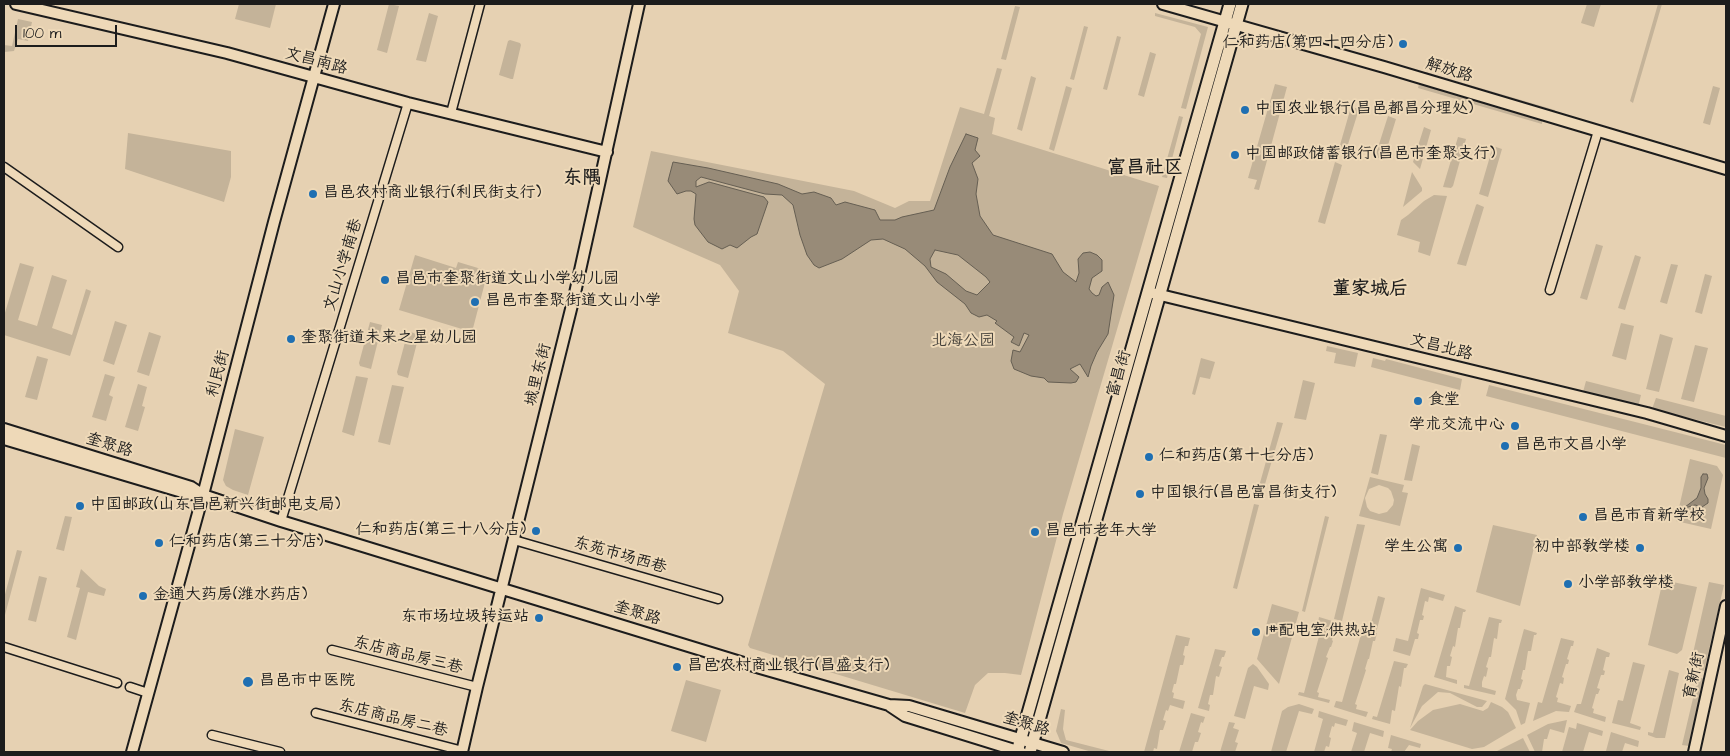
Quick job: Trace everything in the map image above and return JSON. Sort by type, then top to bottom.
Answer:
[{"type":"main road","name":"富昌街","points":[[1019,752],[1021,738],[1230,4]]},
{"type":"main road","name":"富昌街","points":[[1031,748],[1242,4]]},
{"type":"street","name":"文昌南路","points":[[16,4],[227,54],[408,103],[608,152]]},
{"type":"street","name":"利民街","points":[[132,752],[204,495],[274,222],[334,4]]},
{"type":"street","points":[[451,113],[480,4]]},
{"type":"street","name":"城里东街","points":[[463,752],[477,687],[575,294],[640,4]]},
{"type":"street","name":"解放路","points":[[1163,4],[1376,65],[1726,170]]},
{"type":"street","name":"文山小学南巷","points":[[281,521],[408,103]]},
{"type":"street","points":[[1550,290],[1598,131]]},
{"type":"street","points":[[4,167],[118,247]]},
{"type":"street","name":"文昌北路","points":[[1148,292],[1647,413],[1726,436]]},
{"type":"street","name":"奎聚路","points":[[4,429],[191,487],[204,495],[281,521],[760,668],[889,705],[909,706],[1021,738],[1031,748],[1064,752]]},
{"type":"street","name":"奎聚路","points":[[4,439],[189,494],[204,495]]},
{"type":"street","name":"东苑市场西巷","points":[[514,540],[718,599]]},
{"type":"street","name":"育新街","points":[[1694,752],[1726,606]]},
{"type":"street","points":[[4,647],[117,683]]},
{"type":"street","name":"东店商品房三巷","points":[[332,650],[477,687]]},
{"type":"street","points":[[130,687],[148,693]]},
{"type":"street","points":[[889,705],[905,716],[1019,752]]},
{"type":"street","name":"东店商品房二巷","points":[[316,714],[463,752]]},
{"type":"street","points":[[212,735],[280,752]]},
{"type":"green space","points":[[239,4],[276,4],[270,28],[235,19]]},
{"type":"green space","points":[[389,4],[399,6],[387,53],[377,50]]},
{"type":"green space","points":[[1587,4],[1601,4],[1594,27],[1581,23]]},
{"type":"green space","points":[[1658,4],[1662,4],[1633,103],[1630,101]]},
{"type":"green space","points":[[1015,6],[1020,7],[1006,60],[1001,59]]},
{"type":"green space","points":[[429,13],[438,16],[426,62],[416,60]]},
{"type":"green space","points":[[1155,13],[1208,27],[1186,109],[1181,108],[1201,34],[1195,27],[1155,16]]},
{"type":"green space","points":[[18,19],[32,22],[28,41],[18,39],[14,51],[4,52],[4,45],[12,46]]},
{"type":"green space","points":[[1084,26],[1088,27],[1074,80],[1070,79]]},
{"type":"green space","points":[[1117,36],[1121,37],[1107,90],[1103,89]]},
{"type":"green space","points":[[510,40],[521,45],[513,79],[499,75],[508,41]]},
{"type":"green space","points":[[1150,52],[1156,54],[1144,97],[1138,95]]},
{"type":"green space","name":"北海公园","points":[[997,68],[1002,69],[989,116],[995,118],[992,134],[1159,186],[1063,514],[1021,675],[988,673],[975,685],[965,713],[750,648],[748,645],[825,384],[783,351],[728,333],[739,291],[720,265],[633,227],[651,151],[854,191],[895,208],[909,201],[930,201],[960,107],[984,114]]},
{"type":"green space","points":[[1426,72],[1555,110],[1555,113],[1425,74]]},
{"type":"green space","points":[[1031,76],[1036,78],[1022,131],[1017,129]]},
{"type":"green space","points":[[1275,84],[1287,87],[1259,190],[1254,189],[1257,180],[1248,178]]},
{"type":"green space","points":[[1419,84],[1542,121],[1542,124],[1418,88]]},
{"type":"green space","points":[[1066,86],[1072,88],[1054,151],[1049,149]]},
{"type":"green space","points":[[1713,86],[1720,88],[1710,125],[1703,123]]},
{"type":"green space","points":[[1351,107],[1359,109],[1345,154],[1338,152]]},
{"type":"green space","points":[[1179,116],[1183,117],[1167,178],[1162,177]]},
{"type":"green space","points":[[1388,116],[1396,119],[1385,155],[1374,160]]},
{"type":"green space","points":[[1424,127],[1431,130],[1420,169],[1413,162]]},
{"type":"green space","points":[[128,133],[231,151],[231,177],[224,202],[125,169]]},
{"type":"green space","points":[[1458,137],[1466,139],[1453,186],[1451,188],[1443,187]]},
{"type":"green space","points":[[1493,146],[1502,149],[1488,197],[1479,194]]},
{"type":"green space","points":[[1335,162],[1342,165],[1325,224],[1318,222]]},
{"type":"green space","points":[[1412,172],[1422,191],[1403,207]]},
{"type":"green space","points":[[1434,195],[1447,196],[1430,256],[1418,252],[1420,242],[1397,235],[1401,220]]},
{"type":"green space","points":[[1476,205],[1484,207],[1466,266],[1457,264]]},
{"type":"green space","points":[[1596,244],[1603,246],[1587,300],[1580,298]]},
{"type":"green space","points":[[415,255],[456,268],[458,262],[488,271],[472,332],[399,310]]},
{"type":"green space","points":[[1635,255],[1641,257],[1625,310],[1618,308]]},
{"type":"green space","points":[[20,263],[34,267],[18,320],[37,326],[52,275],[67,280],[52,328],[72,335],[86,289],[91,291],[70,356],[4,335],[4,316]]},
{"type":"green space","points":[[1671,264],[1678,265],[1667,304],[1660,302]]},
{"type":"green space","points":[[1705,274],[1712,276],[1702,314],[1695,312]]},
{"type":"green space","points":[[115,321],[127,325],[114,365],[103,361]]},
{"type":"green space","points":[[370,322],[382,325],[371,369],[360,366],[359,363]]},
{"type":"green space","points":[[1621,323],[1634,326],[1626,360],[1612,356]]},
{"type":"green space","points":[[408,331],[419,335],[408,378],[398,375],[397,372]]},
{"type":"green space","points":[[149,332],[161,336],[149,376],[137,372]]},
{"type":"green space","points":[[1660,334],[1673,338],[1659,392],[1646,389]]},
{"type":"green space","points":[[1695,345],[1708,348],[1694,402],[1681,399]]},
{"type":"green space","points":[[1327,346],[1358,353],[1355,367],[1334,363],[1336,353],[1326,351]]},
{"type":"green space","points":[[37,356],[48,359],[37,400],[25,397]]},
{"type":"green space","points":[[1201,358],[1215,362],[1210,379],[1200,377],[1195,395],[1192,394]]},
{"type":"green space","points":[[1373,358],[1385,361],[1386,359],[1462,379],[1460,390],[1371,367]]},
{"type":"green space","points":[[105,374],[115,377],[109,395],[113,397],[106,421],[92,417]]},
{"type":"green space","points":[[356,376],[368,378],[354,436],[342,432]]},
{"type":"green space","points":[[1303,380],[1315,383],[1306,420],[1294,418]]},
{"type":"green space","points":[[1586,381],[1641,395],[1638,407],[1583,392]]},
{"type":"green space","points":[[138,384],[147,387],[142,406],[145,407],[138,431],[125,427]]},
{"type":"green space","points":[[392,385],[404,387],[390,445],[378,442]]},
{"type":"green space","points":[[1489,385],[1726,445],[1726,458],[1486,396]]},
{"type":"green space","points":[[1656,398],[1726,416],[1726,427],[1652,409]]},
{"type":"green space","points":[[1277,422],[1283,423],[1263,491],[1258,490]]},
{"type":"green space","points":[[235,429],[264,437],[248,495],[226,486],[223,480]]},
{"type":"green space","points":[[1380,434],[1387,435],[1378,475],[1371,473]]},
{"type":"green space","points":[[1412,444],[1420,446],[1412,481],[1404,480]]},
{"type":"green space","points":[[1690,459],[1717,466],[1723,475],[1711,529],[1676,521]]},
{"type":"green space","points":[[1370,477],[1404,485],[1402,492],[1408,493],[1400,526],[1359,516]],"holes":[[[1379,485],[1388,488],[1394,500],[1393,505],[1387,512],[1379,514],[1370,511],[1365,498],[1369,489]]]},
{"type":"green space","points":[[1254,504],[1259,505],[1237,589],[1233,588]]},
{"type":"green space","points":[[65,516],[72,517],[64,551],[56,549]]},
{"type":"green space","points":[[1325,516],[1329,517],[1305,612],[1302,611]]},
{"type":"green space","points":[[1357,524],[1365,525],[1342,621],[1334,619]]},
{"type":"green space","points":[[1493,525],[1537,535],[1520,606],[1476,592]]},
{"type":"green space","points":[[17,550],[22,551],[5,615],[4,598]]},
{"type":"green space","points":[[81,569],[99,586],[106,589],[104,596],[88,592],[76,640],[67,637],[80,588],[76,587]]},
{"type":"green space","points":[[39,576],[47,578],[36,622],[28,620]]},
{"type":"green space","points":[[1663,580],[1697,587],[1682,650],[1677,654],[1648,645]]},
{"type":"green space","points":[[1709,582],[1724,585],[1704,671],[1695,668],[1694,672],[1689,671]]},
{"type":"green space","points":[[1421,588],[1445,595],[1443,601],[1429,597],[1428,602],[1425,601],[1422,615],[1424,616],[1423,620],[1420,620],[1417,633],[1419,634],[1418,639],[1415,639],[1410,656],[1393,651],[1396,638],[1408,641]]},
{"type":"green space","points":[[1378,596],[1385,598],[1375,641],[1373,641],[1355,704],[1357,705],[1356,709],[1368,712],[1366,717],[1334,707],[1336,701],[1342,702],[1360,638],[1354,636],[1357,628],[1369,631]]},
{"type":"green space","points":[[1272,604],[1299,612],[1279,684],[1257,659]]},
{"type":"green space","points":[[1455,606],[1466,610],[1463,612],[1455,647],[1453,646],[1450,656],[1452,657],[1450,666],[1447,666],[1446,677],[1457,680],[1457,684],[1434,677]]},
{"type":"green space","points":[[1319,617],[1339,623],[1337,629],[1335,629],[1333,641],[1326,657],[1328,658],[1317,692],[1319,693],[1318,697],[1330,700],[1329,703],[1298,695],[1299,692],[1304,693],[1322,625],[1318,623]]},
{"type":"green space","points":[[1489,617],[1502,620],[1499,623],[1497,639],[1494,638],[1491,657],[1489,657],[1486,667],[1488,668],[1486,677],[1484,676],[1482,682],[1482,687],[1496,691],[1495,695],[1464,688],[1464,685],[1469,686]]},
{"type":"green space","points":[[1524,629],[1537,633],[1534,635],[1531,651],[1528,651],[1525,670],[1523,670],[1521,679],[1523,680],[1516,695],[1517,700],[1530,703],[1525,723],[1521,725],[1516,710],[1505,699]]},
{"type":"green space","points":[[1176,635],[1190,638],[1188,646],[1185,646],[1183,665],[1180,665],[1176,684],[1174,684],[1172,692],[1174,693],[1173,698],[1185,701],[1183,709],[1170,705],[1168,711],[1166,710],[1163,720],[1166,721],[1163,730],[1160,730],[1157,749],[1154,748],[1153,752],[1144,752]]},
{"type":"green space","points":[[1561,638],[1574,641],[1567,659],[1569,660],[1568,664],[1566,664],[1562,677],[1564,678],[1563,684],[1560,683],[1556,697],[1558,698],[1557,702],[1571,706],[1569,712],[1556,711],[1533,721],[1538,702],[1542,703]]},
{"type":"green space","points":[[1597,648],[1610,653],[1609,657],[1606,657],[1603,670],[1605,671],[1604,675],[1601,675],[1597,688],[1600,689],[1598,694],[1596,694],[1592,708],[1594,709],[1593,713],[1606,717],[1605,722],[1574,712],[1577,704],[1581,704]]},
{"type":"green space","points":[[1215,649],[1226,651],[1219,666],[1222,667],[1219,677],[1216,676],[1213,695],[1210,695],[1209,711],[1198,708]]},
{"type":"green space","points":[[1394,661],[1408,664],[1404,668],[1395,711],[1392,710],[1390,724],[1372,719],[1373,716],[1377,717]]},
{"type":"green space","points":[[1633,662],[1645,665],[1630,723],[1641,727],[1640,730],[1612,723],[1618,700],[1623,701]]},
{"type":"green space","points":[[1253,664],[1269,684],[1268,690],[1254,686],[1245,719],[1234,716],[1248,668]]},
{"type":"green space","points":[[1669,670],[1679,673],[1665,738],[1656,738],[1648,735],[1648,732],[1653,733]]},
{"type":"green space","points":[[1698,677],[1705,679],[1689,746],[1682,745]]},
{"type":"green space","points":[[686,680],[721,690],[706,742],[671,731]]},
{"type":"green space","points":[[1425,684],[1487,701],[1482,707],[1477,707],[1450,693],[1438,692],[1422,706],[1410,728]]},
{"type":"green space","points":[[1491,702],[1508,712],[1516,728],[1484,747],[1472,749],[1410,730],[1418,721],[1433,710],[1460,704],[1483,711],[1488,708]]},
{"type":"green space","points":[[1299,704],[1314,709],[1312,714],[1299,711],[1286,752],[1271,752],[1282,711]]},
{"type":"green space","points":[[1061,709],[1065,710],[1063,729],[1066,740],[1113,752],[1092,752],[1061,743],[1056,731]]},
{"type":"green space","points":[[1319,711],[1348,720],[1346,726],[1335,723],[1334,727],[1332,726],[1329,747],[1326,746],[1324,752],[1314,752],[1323,719],[1318,717]]},
{"type":"green space","points":[[1191,713],[1205,717],[1203,723],[1201,722],[1198,732],[1201,733],[1198,742],[1195,742],[1192,752],[1179,752]]},
{"type":"green space","points":[[1567,720],[1564,733],[1550,729],[1547,739],[1544,739],[1542,752],[1535,752],[1527,735],[1548,724]]},
{"type":"green space","points":[[1229,722],[1235,723],[1233,728],[1239,730],[1235,742],[1238,743],[1235,752],[1220,752]]},
{"type":"green space","points":[[1354,722],[1384,731],[1383,737],[1370,733],[1364,752],[1351,752],[1357,733],[1352,731]]},
{"type":"green space","points":[[1577,723],[1603,731],[1602,736],[1589,732],[1583,752],[1562,752],[1569,727],[1576,729]]},
{"type":"green space","points":[[1611,732],[1639,741],[1638,747],[1625,743],[1622,752],[1606,751]]},
{"type":"green space","points":[[1391,735],[1421,744],[1420,748],[1409,745],[1404,752],[1391,752],[1392,749],[1388,748]]},
{"type":"green space","points":[[1523,738],[1530,752],[1495,752]]},
{"type":"shaded area","name":"北海公园","points":[[966,134],[978,138],[975,150],[980,156],[972,163],[978,179],[976,194],[980,216],[993,235],[1052,254],[1063,272],[1076,282],[1079,273],[1078,259],[1083,253],[1090,252],[1102,260],[1102,271],[1092,278],[1089,289],[1096,296],[1099,295],[1102,287],[1108,282],[1114,295],[1108,334],[1097,352],[1088,377],[1080,364],[1070,369],[1079,377],[1076,382],[1071,383],[1048,382],[1044,378],[1031,376],[1014,369],[1011,361],[1013,350],[1020,352],[1029,335],[1024,333],[1019,346],[1011,342],[1014,337],[995,323],[997,321],[987,315],[979,317],[971,313],[965,304],[937,282],[925,266],[905,249],[883,239],[871,240],[842,259],[819,268],[814,265],[807,255],[793,205],[782,195],[765,194],[701,177],[696,181],[696,187],[709,182],[764,197],[768,202],[757,234],[737,248],[730,245],[722,249],[708,242],[695,225],[696,194],[686,191],[677,194],[668,181],[673,162],[708,168],[778,184],[802,194],[814,192],[831,198],[836,205],[845,202],[875,210],[880,220],[895,220],[934,210],[950,167]],"holes":[[[935,250],[958,255],[990,282],[977,295],[966,291],[946,274],[931,267],[930,259]]]},
{"type":"shaded area","points":[[1703,474],[1707,474],[1708,478],[1704,488],[1708,503],[1702,507],[1695,505],[1685,508],[1697,498]]},
{"type":"place","name":"仁和药店(第四十四分店)","points":[[1403,44]]},
{"type":"place","name":"中国农业银行(昌邑都昌分理处)","points":[[1245,110]]},
{"type":"place","name":"中国邮政储蓄银行(昌邑市奎聚支行)","points":[[1235,155]]},
{"type":"place","name":"昌邑农村商业银行(利民街支行)","points":[[313,194]]},
{"type":"place","name":"昌邑市奎聚街道文山小学幼儿园","points":[[385,280]]},
{"type":"place","name":"昌邑市奎聚街道文山小学","points":[[475,302]]},
{"type":"place","name":"奎聚街道未来之星幼儿园","points":[[291,339]]},
{"type":"place","name":"食堂","points":[[1418,401]]},
{"type":"place","name":"学术交流中心","points":[[1515,426]]},
{"type":"place","name":"昌邑市文昌小学","points":[[1505,446]]},
{"type":"place","name":"仁和药店(第十七分店)","points":[[1149,457]]},
{"type":"place","name":"中国银行(昌邑富昌街支行)","points":[[1140,494]]},
{"type":"place","name":"中国邮政(山东昌邑新兴街邮电支局)","points":[[80,506]]},
{"type":"place","name":"昌邑市育新学校","points":[[1583,517]]},
{"type":"place","name":"仁和药店(第三十八分店)","points":[[536,531]]},
{"type":"place","name":"昌邑市老年大学","points":[[1035,532]]},
{"type":"place","name":"仁和药店(第三十分店)","points":[[159,543]]},
{"type":"place","name":"学生公寓","points":[[1458,548]]},
{"type":"place","name":"初中部教学楼","points":[[1640,548]]},
{"type":"place","name":"小学部教学楼","points":[[1568,584]]},
{"type":"place","name":"金通大药房(潍水药店)","points":[[143,596]]},
{"type":"place","name":"东市场垃圾转运站","points":[[539,618]]},
{"type":"place","name":"1#配电室;供热站","points":[[1256,632]]},
{"type":"place","name":"昌邑农村商业银行(昌盛支行)","points":[[677,667]]},
{"type":"place","name":"昌邑市中医院","points":[[248,682]]},
{"type":"district","name":"富昌社区","points":[[1145,169]]},
{"type":"district","name":"东隅","points":[[582,179]]},
{"type":"district","name":"董家城后","points":[[1370,290]]}]
